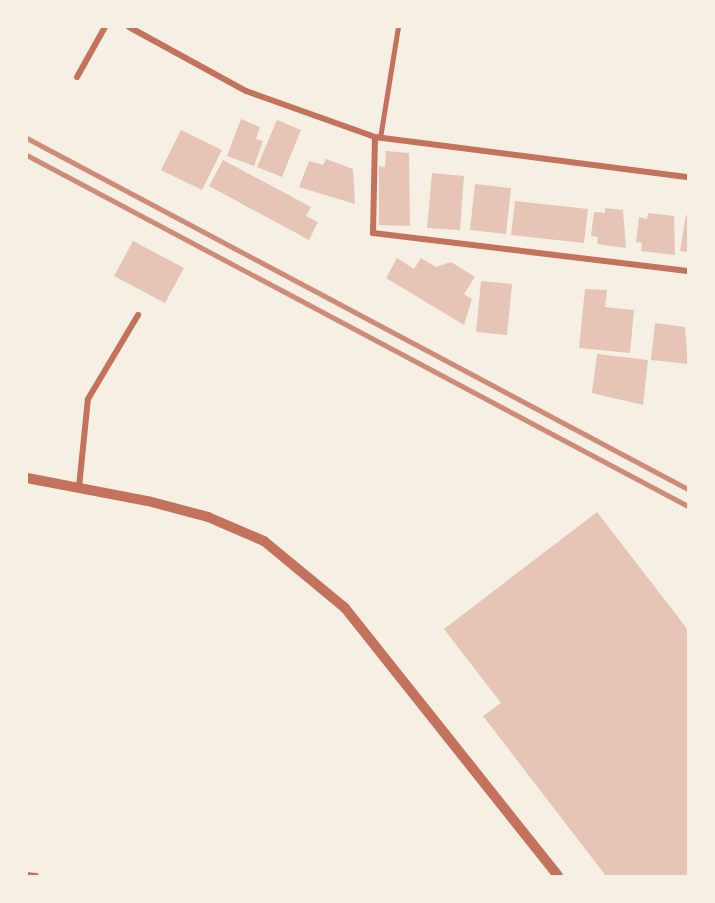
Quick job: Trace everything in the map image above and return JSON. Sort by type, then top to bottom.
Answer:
[{"type":"street","points":[[77,77],[105,27]]},
{"type":"street","points":[[129,27],[246,91],[378,138],[688,177]]},
{"type":"street","points":[[378,138],[372,233],[688,272]]},
{"type":"street","points":[[79,487],[88,399],[138,315]]},
{"type":"street","points":[[27,478],[79,487],[208,517],[264,541],[345,608],[558,876]]},
{"type":"street","points":[[27,875],[36,876]]},
{"type":"lane","points":[[378,138],[398,27]]},
{"type":"building","points":[[241,119],[260,127],[256,139],[263,141],[254,166],[227,156]]},
{"type":"building","points":[[277,120],[301,130],[282,177],[257,167]]},
{"type":"building","points":[[181,130],[222,150],[202,190],[161,170]]},
{"type":"building","points":[[386,151],[409,153],[410,226],[379,225],[379,166],[385,167]]},
{"type":"building","points":[[326,159],[353,169],[355,204],[299,187],[309,161],[323,165]]},
{"type":"building","points":[[223,160],[311,207],[306,216],[318,222],[309,240],[209,186]]},
{"type":"building","points":[[432,173],[464,176],[460,230],[427,228]]},
{"type":"building","points":[[475,184],[511,188],[506,234],[470,230]]},
{"type":"building","points":[[515,201],[588,209],[584,243],[511,235]]},
{"type":"building","points":[[605,208],[623,210],[626,248],[597,244],[598,237],[591,236],[594,212],[605,213]]},
{"type":"building","points":[[648,213],[674,216],[675,255],[641,251],[642,243],[636,242],[639,217],[647,219]]},
{"type":"building","points":[[686,215],[688,215],[688,252],[680,251]]},
{"type":"building","points":[[133,241],[184,268],[165,303],[114,276]]},
{"type":"building","points":[[397,258],[414,269],[421,258],[436,267],[451,262],[475,277],[464,294],[472,299],[464,325],[386,278]]},
{"type":"building","points":[[481,281],[512,284],[507,335],[476,332]]},
{"type":"building","points":[[585,289],[607,290],[605,307],[634,310],[630,353],[579,348]]},
{"type":"building","points":[[655,323],[685,327],[688,364],[651,360]]},
{"type":"building","points":[[597,354],[648,360],[643,405],[592,393]]},
{"type":"building","points":[[597,512],[688,630],[688,876],[606,876],[483,716],[501,703],[444,629]]},
{"type":"railway","points":[[27,138],[688,489]]},
{"type":"railway","points":[[27,155],[688,506]]}]
